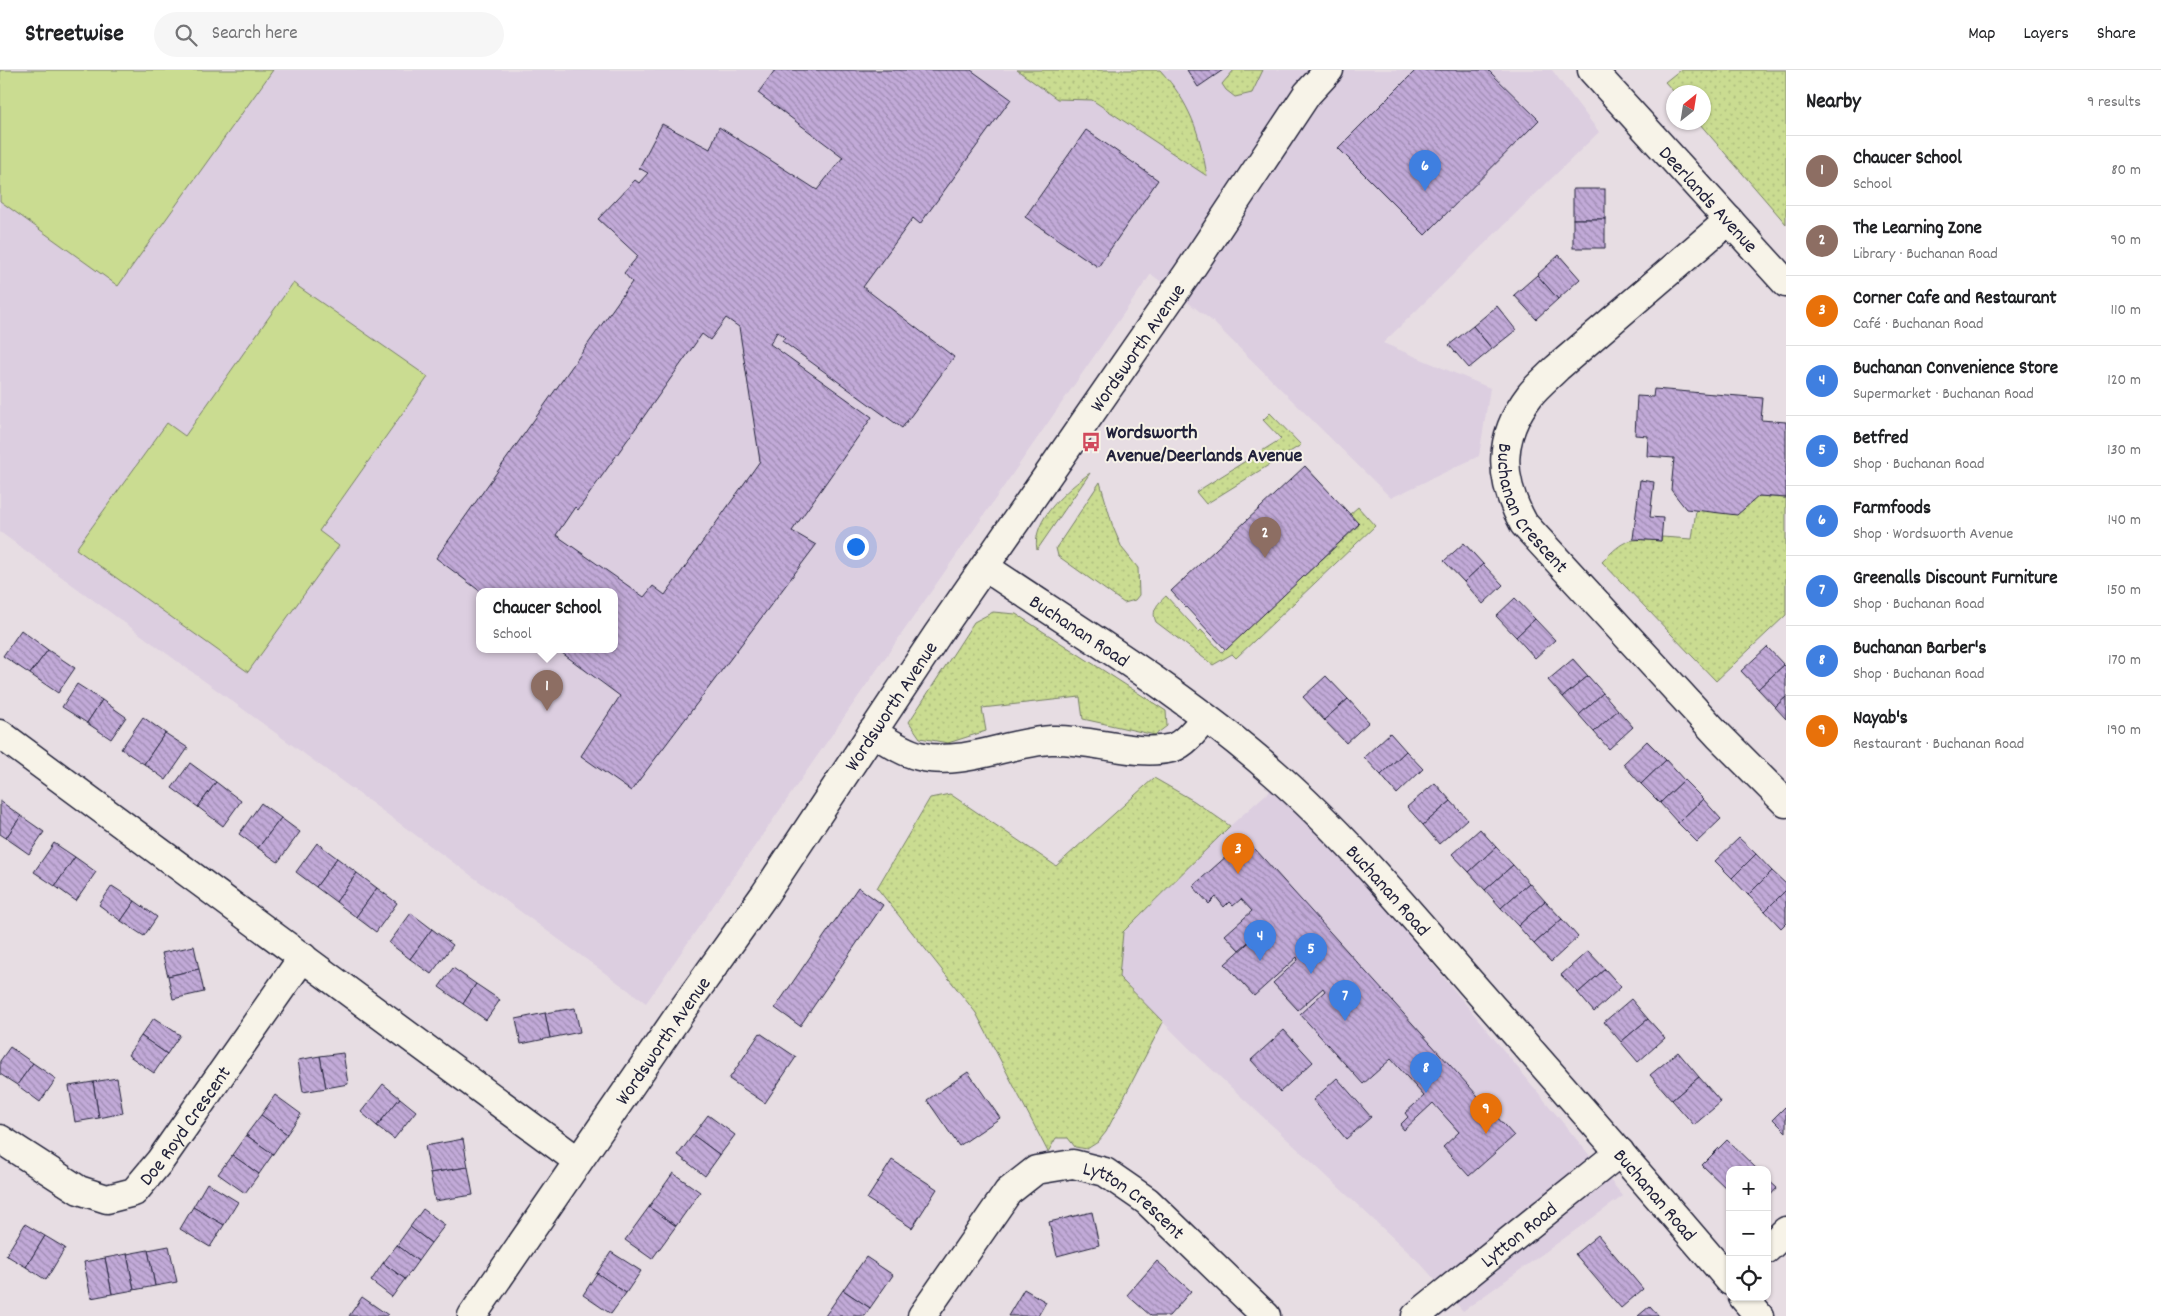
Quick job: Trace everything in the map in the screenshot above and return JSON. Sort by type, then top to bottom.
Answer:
[{"type":"street","name":"Wordsworth Avenue","points":[[472,1316],[765,894],[872,732],[1219,229],[1308,82],[1329,70]]},
{"type":"street","name":"Deerlands Avenue","points":[[1592,70],[1786,283]]},
{"type":"street","name":"Buchanan Crescent","points":[[1729,220],[1557,368],[1531,394],[1517,415],[1508,442],[1504,470],[1511,501],[1524,524],[1718,736],[1786,803]]},
{"type":"street","name":"Buchanan Road","points":[[985,567],[1159,684],[1206,718],[1274,773],[1336,830],[1620,1152],[1726,1276]]},
{"type":"street","points":[[872,732],[920,756],[944,758],[968,756],[1050,740],[1085,742],[1153,751],[1174,747],[1192,734],[1206,718]]},
{"type":"street","points":[[0,734],[578,1161]]},
{"type":"street","name":"Doe Royd Crescent","points":[[0,1139],[79,1190],[106,1200],[134,1192],[160,1161],[303,957]]},
{"type":"street","name":"Lytton Road","points":[[1416,1316],[1620,1152]]},
{"type":"street","name":"Lytton Crescent","points":[[922,1316],[1008,1192],[1036,1170],[1073,1164],[1106,1172],[1147,1201],[1266,1316]]},
{"type":"street","points":[[1771,1244],[1786,1231]]},
{"type":"street","points":[[1746,1301],[1759,1316]]},
{"type":"shaded area","points":[[0,70],[1552,70],[1599,132],[1383,343],[1490,388],[1479,456],[1391,498],[1211,320],[1151,274],[646,1003],[0,532]]},
{"type":"shaded area","points":[[1282,780],[1623,1196],[1463,1311],[1420,1263],[1190,1049],[1118,977],[1123,933],[1230,826]]},
{"type":"green space","points":[[0,70],[273,70],[118,286],[0,201]]},
{"type":"green space","points":[[1017,70],[1160,70],[1179,94],[1192,119],[1201,146],[1207,176],[1092,100],[1057,99]]},
{"type":"green space","points":[[1234,70],[1263,70],[1252,93],[1235,97],[1226,90],[1222,84]]},
{"type":"green space","points":[[1680,70],[1786,70],[1786,224],[1705,130],[1711,130],[1711,85],[1668,85],[1665,82]]},
{"type":"green space","points":[[293,283],[428,377],[319,531],[339,546],[248,672],[76,549],[167,423],[185,436]]},
{"type":"green space","points":[[1270,413],[1301,445],[1206,504],[1196,492],[1281,439],[1263,420]]},
{"type":"green space","points":[[1090,473],[1037,550],[1037,538],[1045,516],[1062,496]]},
{"type":"green space","points":[[1100,482],[1113,527],[1122,548],[1138,568],[1139,595],[1135,600],[1124,603],[1058,556],[1056,548]]},
{"type":"green space","points":[[1759,496],[1786,498],[1786,615],[1716,681],[1602,562],[1616,548],[1628,541],[1661,541],[1662,537],[1692,539],[1696,510]]},
{"type":"green space","points":[[1358,507],[1375,526],[1236,658],[1232,654],[1213,665],[1156,622],[1154,614],[1156,608],[1166,596],[1199,632],[1201,630],[1222,652],[1359,525],[1350,514]]},
{"type":"green space","points":[[993,612],[1016,614],[1166,711],[1167,726],[1155,735],[1083,719],[1080,697],[982,708],[986,731],[948,743],[920,738],[909,722],[974,622]]},
{"type":"green space","points":[[1154,778],[1194,801],[1230,826],[1123,932],[1119,977],[1163,1022],[1106,1132],[1098,1142],[1087,1149],[1075,1147],[1068,1138],[1056,1138],[1048,1152],[976,1013],[877,888],[930,798],[950,794],[1056,866]]},
{"type":"building","points":[[775,70],[971,70],[1011,99],[920,224],[913,218],[863,287],[954,357],[902,428],[782,341],[785,337],[777,332],[770,344],[872,417],[792,531],[816,545],[631,791],[581,756],[620,696],[562,653],[618,653],[618,588],[476,588],[436,558],[632,282],[624,273],[638,256],[598,219],[635,180],[639,183],[648,173],[639,168],[662,124],[710,149],[719,127],[817,190],[843,157],[758,93]],"holes":[[[726,318],[739,327],[760,461],[665,595],[653,586],[644,597],[556,535],[575,507],[578,510],[702,334],[710,340]]]},
{"type":"building","points":[[1187,70],[1223,70],[1198,87]]},
{"type":"building","points":[[1416,70],[1488,70],[1539,120],[1425,235],[1338,148]]},
{"type":"building","points":[[1086,130],[1158,180],[1098,267],[1025,217]]},
{"type":"building","points":[[1573,189],[1605,189],[1605,219],[1573,219]]},
{"type":"building","points":[[1573,219],[1605,219],[1605,248],[1573,248]]},
{"type":"building","points":[[1559,255],[1580,279],[1558,299],[1537,275]]},
{"type":"building","points":[[1537,275],[1558,299],[1536,319],[1514,295]]},
{"type":"building","points":[[1497,306],[1516,330],[1492,349],[1473,326]]},
{"type":"building","points":[[1473,326],[1492,349],[1469,368],[1449,345]]},
{"type":"building","points":[[1654,389],[1763,398],[1761,420],[1786,422],[1786,498],[1759,496],[1737,515],[1686,509],[1671,490],[1674,458],[1647,456],[1648,436],[1635,435],[1637,396],[1653,397]]},
{"type":"building","points":[[1305,466],[1359,524],[1226,650],[1171,591]]},
{"type":"building","points":[[1640,480],[1654,482],[1650,517],[1663,518],[1661,541],[1633,539]]},
{"type":"building","points":[[1464,543],[1483,564],[1464,582],[1444,561]]},
{"type":"building","points":[[1483,564],[1503,585],[1483,604],[1464,582]]},
{"type":"building","points":[[1515,598],[1535,619],[1516,637],[1496,616]]},
{"type":"building","points":[[1535,619],[1555,640],[1535,658],[1516,637]]},
{"type":"building","points":[[21,630],[48,650],[30,674],[3,656]]},
{"type":"building","points":[[1767,647],[1784,665],[1758,689],[1741,671]]},
{"type":"building","points":[[48,650],[75,668],[58,693],[30,674]]},
{"type":"building","points":[[1573,659],[1588,676],[1563,697],[1548,680]]},
{"type":"building","points":[[1784,665],[1786,667],[1786,697],[1775,707],[1758,689]]},
{"type":"building","points":[[1326,676],[1348,699],[1324,720],[1303,697]]},
{"type":"building","points":[[1588,676],[1603,693],[1579,715],[1563,697]]},
{"type":"building","points":[[77,684],[102,700],[87,723],[62,707]]},
{"type":"building","points":[[1603,693],[1618,710],[1594,732],[1579,715]]},
{"type":"building","points":[[1786,697],[1786,719],[1775,707]]},
{"type":"building","points":[[1348,699],[1369,722],[1346,743],[1324,720]]},
{"type":"building","points":[[102,700],[126,717],[111,739],[87,723]]},
{"type":"building","points":[[1618,710],[1633,727],[1609,749],[1594,732]]},
{"type":"building","points":[[143,717],[165,733],[144,764],[121,749]]},
{"type":"building","points":[[165,733],[188,748],[166,780],[144,764]]},
{"type":"building","points":[[1390,733],[1406,751],[1381,775],[1364,757]]},
{"type":"building","points":[[1647,741],[1666,760],[1641,784],[1623,764]]},
{"type":"building","points":[[1406,751],[1423,769],[1397,794],[1381,775]]},
{"type":"building","points":[[1666,760],[1684,780],[1660,803],[1641,784]]},
{"type":"building","points":[[190,763],[216,782],[198,807],[172,788]]},
{"type":"building","points":[[1684,780],[1703,799],[1678,823],[1660,803]]},
{"type":"building","points":[[216,782],[241,801],[223,826],[198,807]]},
{"type":"building","points":[[1435,783],[1451,801],[1423,825],[1407,807]]},
{"type":"building","points":[[1703,799],[1721,819],[1697,842],[1678,823]]},
{"type":"building","points":[[0,801],[21,816],[6,838],[0,834]]},
{"type":"building","points":[[1451,801],[1467,819],[1439,844],[1423,825]]},
{"type":"building","points":[[261,803],[281,818],[258,848],[239,834]]},
{"type":"building","points":[[21,816],[44,832],[29,854],[6,838]]},
{"type":"building","points":[[281,818],[300,832],[278,862],[258,848]]},
{"type":"building","points":[[1480,829],[1496,847],[1469,872],[1452,854]]},
{"type":"building","points":[[1739,838],[1756,854],[1732,878],[1715,861]]},
{"type":"building","points":[[1246,839],[1514,1136],[1469,1176],[1443,1147],[1459,1132],[1433,1103],[1404,1130],[1400,1125],[1408,1117],[1405,1113],[1424,1096],[1391,1059],[1363,1084],[1300,1014],[1325,991],[1323,988],[1298,1010],[1273,983],[1298,960],[1297,957],[1254,996],[1225,964],[1267,926],[1239,950],[1225,935],[1252,911],[1241,899],[1233,906],[1229,902],[1224,907],[1216,897],[1209,904],[1193,886]]},
{"type":"building","points":[[54,843],[75,857],[55,886],[34,872]]},
{"type":"building","points":[[317,843],[337,858],[316,887],[296,872]]},
{"type":"building","points":[[1496,847],[1513,865],[1485,890],[1469,872]]},
{"type":"building","points":[[1756,854],[1772,871],[1748,895],[1732,878]]},
{"type":"building","points":[[75,857],[96,872],[76,901],[55,886]]},
{"type":"building","points":[[337,858],[357,873],[336,902],[316,887]]},
{"type":"building","points":[[1513,865],[1529,883],[1501,908],[1485,890]]},
{"type":"building","points":[[1772,871],[1786,884],[1786,890],[1765,911],[1748,895]]},
{"type":"building","points":[[357,873],[377,888],[356,917],[336,902]]},
{"type":"building","points":[[1529,883],[1545,901],[1518,926],[1501,908]]},
{"type":"building","points":[[112,886],[135,901],[121,921],[99,905]]},
{"type":"building","points":[[858,887],[883,905],[800,1026],[775,1008]]},
{"type":"building","points":[[377,888],[397,903],[376,932],[356,917]]},
{"type":"building","points":[[1786,890],[1786,923],[1781,928],[1765,911]]},
{"type":"building","points":[[135,901],[157,917],[144,936],[121,921]]},
{"type":"building","points":[[1545,901],[1562,919],[1534,944],[1518,926]]},
{"type":"building","points":[[411,913],[432,929],[410,959],[389,943]]},
{"type":"building","points":[[1562,919],[1578,937],[1551,962],[1534,944]]},
{"type":"building","points":[[432,929],[453,945],[431,974],[410,959]]},
{"type":"building","points":[[194,946],[199,969],[168,976],[162,953]]},
{"type":"building","points":[[1588,951],[1605,969],[1578,993],[1561,975]]},
{"type":"building","points":[[453,968],[476,984],[463,1004],[439,987]]},
{"type":"building","points":[[199,969],[204,992],[173,999],[168,976]]},
{"type":"building","points":[[1605,969],[1621,987],[1594,1012],[1578,993]]},
{"type":"building","points":[[476,984],[500,1000],[486,1020],[463,1004]]},
{"type":"building","points":[[1631,999],[1648,1019],[1621,1042],[1604,1022]]},
{"type":"building","points":[[575,1008],[580,1032],[550,1038],[545,1013]]},
{"type":"building","points":[[545,1013],[550,1038],[521,1044],[516,1019]]},
{"type":"building","points":[[154,1018],[180,1035],[167,1054],[141,1036]]},
{"type":"building","points":[[1648,1019],[1665,1038],[1638,1062],[1621,1042]]},
{"type":"building","points":[[1284,1030],[1313,1062],[1280,1092],[1251,1060]]},
{"type":"building","points":[[760,1033],[796,1057],[765,1103],[729,1079]]},
{"type":"building","points":[[141,1036],[167,1054],[154,1073],[128,1055]]},
{"type":"building","points":[[10,1047],[33,1063],[17,1085],[0,1074],[0,1061]]},
{"type":"building","points":[[1678,1052],[1699,1077],[1672,1100],[1650,1075]]},
{"type":"building","points":[[343,1053],[348,1084],[326,1088],[320,1056]]},
{"type":"building","points":[[320,1056],[326,1088],[303,1092],[298,1060]]},
{"type":"building","points":[[33,1063],[56,1079],[40,1102],[17,1085]]},
{"type":"building","points":[[968,1072],[1000,1118],[959,1146],[927,1100]]},
{"type":"building","points":[[1699,1077],[1721,1102],[1694,1125],[1672,1100]]},
{"type":"building","points":[[117,1078],[123,1113],[99,1118],[93,1082]]},
{"type":"building","points":[[1337,1078],[1371,1117],[1346,1139],[1313,1100]]},
{"type":"building","points":[[93,1082],[99,1118],[75,1122],[69,1086]]},
{"type":"building","points":[[383,1084],[400,1098],[377,1126],[361,1112]]},
{"type":"building","points":[[275,1095],[301,1114],[287,1134],[261,1115]]},
{"type":"building","points":[[400,1098],[416,1111],[394,1139],[377,1126]]},
{"type":"building","points":[[1786,1106],[1786,1132],[1773,1119]]},
{"type":"building","points":[[261,1115],[287,1134],[273,1154],[246,1135]]},
{"type":"building","points":[[708,1115],[735,1135],[720,1155],[693,1135]]},
{"type":"building","points":[[246,1135],[273,1154],[259,1174],[232,1155]]},
{"type":"building","points":[[693,1135],[720,1155],[705,1176],[678,1155]]},
{"type":"building","points":[[463,1139],[468,1167],[430,1173],[425,1146]]},
{"type":"building","points":[[1727,1140],[1754,1166],[1726,1166],[1726,1188],[1702,1165]]},
{"type":"building","points":[[232,1155],[259,1174],[245,1193],[218,1174]]},
{"type":"building","points":[[892,1160],[937,1189],[912,1228],[867,1199]]},
{"type":"building","points":[[468,1167],[473,1195],[435,1201],[430,1173]]},
{"type":"building","points":[[673,1173],[700,1192],[676,1226],[649,1207]]},
{"type":"building","points":[[207,1183],[238,1202],[224,1225],[193,1207]]},
{"type":"building","points":[[1771,1183],[1777,1188],[1771,1195]]},
{"type":"building","points":[[193,1207],[224,1225],[210,1247],[180,1229]]},
{"type":"building","points":[[649,1207],[676,1226],[652,1259],[625,1240]]},
{"type":"building","points":[[423,1209],[445,1225],[431,1243],[410,1227]]},
{"type":"building","points":[[1092,1212],[1099,1245],[1057,1256],[1049,1222]]},
{"type":"building","points":[[25,1224],[45,1236],[26,1267],[6,1255]]},
{"type":"building","points":[[410,1227],[431,1243],[418,1261],[397,1245]]},
{"type":"building","points":[[1598,1235],[1643,1289],[1621,1308],[1575,1254]]},
{"type":"building","points":[[45,1236],[65,1248],[46,1280],[26,1267]]},
{"type":"building","points":[[397,1245],[418,1261],[405,1279],[383,1263]]},
{"type":"building","points":[[169,1246],[177,1282],[155,1286],[148,1250]]},
{"type":"building","points":[[148,1250],[155,1286],[134,1290],[127,1254]]},
{"type":"building","points":[[611,1252],[641,1271],[626,1293],[597,1273]]},
{"type":"building","points":[[127,1254],[134,1290],[112,1294],[105,1258]]},
{"type":"building","points":[[866,1257],[893,1275],[870,1308],[843,1290]]},
{"type":"building","points":[[105,1258],[112,1294],[91,1298],[84,1262]]},
{"type":"building","points":[[1157,1261],[1191,1291],[1169,1316],[1151,1316],[1127,1295]]},
{"type":"building","points":[[383,1263],[405,1279],[392,1297],[371,1281]]},
{"type":"building","points":[[597,1273],[626,1293],[611,1314],[583,1295]]},
{"type":"building","points":[[1024,1289],[1046,1302],[1038,1316],[1008,1316]]},
{"type":"building","points":[[843,1290],[870,1308],[865,1316],[825,1316]]},
{"type":"building","points":[[362,1297],[388,1315],[349,1316]]},
{"type":"building","points":[[1650,1306],[1659,1316],[1638,1316]]},
{"type":"place","name":"Farmfoods","points":[[1425,191]]},
{"type":"place","name":"Wordsworth Avenue/Deerlands Avenue","points":[[1091,442]]},
{"type":"place","name":"The Learning Zone","points":[[1265,558]]},
{"type":"place","name":"Chaucer School","points":[[547,711]]},
{"type":"place","name":"Corner Cafe and Restaurant","points":[[1238,874]]},
{"type":"place","name":"Buchanan Convenience Store","points":[[1260,961]]},
{"type":"place","name":"Betfred","points":[[1311,974]]},
{"type":"place","name":"Greenalls Discount Furniture","points":[[1345,1021]]},
{"type":"place","name":"Buchanan Barber's","points":[[1426,1093]]},
{"type":"place","name":"Nayab's","points":[[1486,1134]]}]
